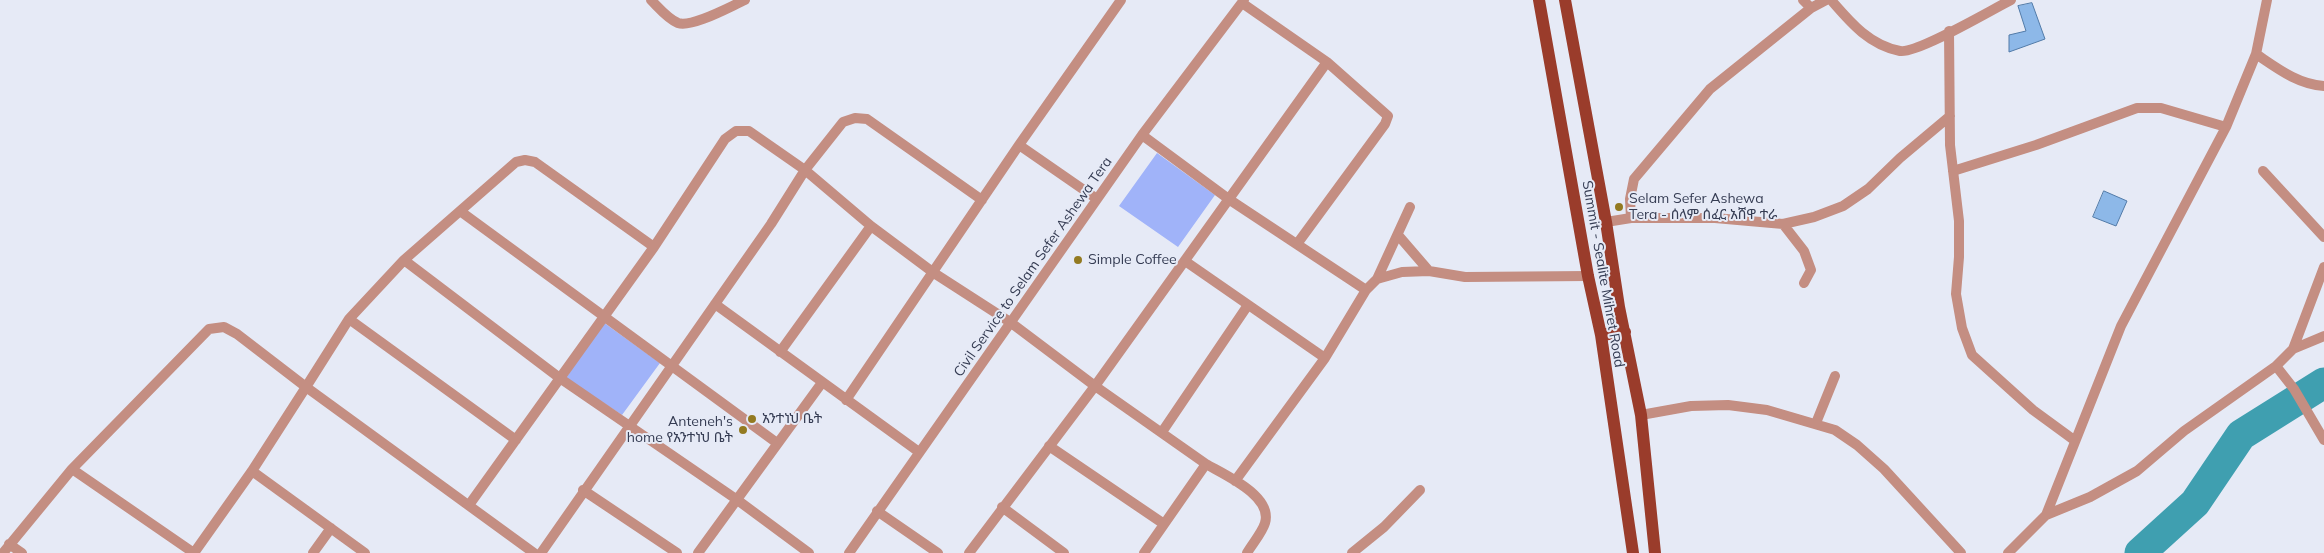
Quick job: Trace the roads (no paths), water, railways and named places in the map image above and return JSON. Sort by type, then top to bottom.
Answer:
[{"type":"main road","name":"Summit - Sealite Mihret Road","points":[[1539,0],[1588,276],[1601,335],[1633,553]]},
{"type":"main road","points":[[1565,0],[1641,415],[1655,553]]},
{"type":"main road","points":[[1601,335],[1625,332]]},
{"type":"street","points":[[651,0],[668,17],[680,23],[690,24],[745,0]]},
{"type":"street","points":[[846,400],[934,273],[1019,145],[1121,0]]},
{"type":"street","points":[[1803,0],[1811,8]]},
{"type":"street","points":[[1631,218],[1630,199],[1634,179],[1710,89],[1811,8],[1826,0]]},
{"type":"street","points":[[1831,0],[1858,31],[1878,44],[1902,51],[1924,45],[2011,0]]},
{"type":"street","points":[[2046,515],[2074,440],[2121,326],[2226,127],[2256,54],[2267,0]]},
{"type":"street","points":[[1243,1],[1326,62],[1388,116],[1385,124],[1297,244]]},
{"type":"street","name":"Civil Service to Selam Sefer Ashewa Tera","points":[[849,553],[1142,135],[1243,1]]},
{"type":"street","points":[[1949,31],[1950,145],[1959,221],[1956,294],[1962,328],[1972,355],[2033,410],[2074,440]]},
{"type":"street","points":[[2256,54],[2287,75],[2311,85],[2324,86]]},
{"type":"street","points":[[969,553],[1095,386],[1230,200],[1326,62]]},
{"type":"street","points":[[1953,171],[2036,145],[2137,108],[2161,108],[2226,127]]},
{"type":"street","points":[[1606,222],[1631,218],[1715,218],[1783,224],[1814,217],[1843,206],[1868,189],[1900,158],[1950,116]]},
{"type":"street","points":[[541,553],[671,364],[771,224],[805,170],[843,122],[855,118],[867,119],[982,200]]},
{"type":"street","points":[[469,504],[561,379],[603,316],[654,246],[725,139],[736,131],[749,131],[805,170],[871,226],[934,273],[1010,322],[1095,386],[1206,464],[1257,496],[1264,506],[1265,523],[1246,553]]},
{"type":"street","points":[[1142,135],[1230,200],[1366,290]]},
{"type":"street","points":[[1019,145],[1097,199]]},
{"type":"street","points":[[72,469],[194,553],[252,471],[349,319],[404,260],[516,162],[525,160],[535,162],[654,246]]},
{"type":"street","points":[[2263,171],[2324,237]]},
{"type":"street","points":[[1235,481],[1325,358],[1366,290],[1377,279],[1410,207]]},
{"type":"street","points":[[460,211],[777,443]]},
{"type":"street","points":[[1783,224],[1804,251],[1811,270],[1804,283]]},
{"type":"street","points":[[780,352],[871,226]]},
{"type":"street","points":[[1398,234],[1429,271]]},
{"type":"street","points":[[404,260],[561,379],[736,499],[809,553]]},
{"type":"street","points":[[1185,262],[1325,358]]},
{"type":"street","points":[[2293,349],[2324,266]]},
{"type":"street","points":[[1377,279],[1402,272],[1429,271],[1465,276],[1588,276]]},
{"type":"street","points":[[715,304],[822,384],[919,452]]},
{"type":"street","points":[[1162,432],[1248,304]]},
{"type":"street","points":[[349,319],[516,440]]},
{"type":"street","points":[[3,553],[72,469],[209,329],[224,327],[237,334],[306,387],[534,553]]},
{"type":"street","points":[[2008,553],[2046,515],[2090,497],[2137,471],[2184,430],[2276,366],[2293,349],[2324,336]]},
{"type":"street","points":[[2276,366],[2294,389],[2324,440]]},
{"type":"street","points":[[1816,423],[1835,376]]},
{"type":"street","points":[[698,553],[822,384]]},
{"type":"street","points":[[1641,415],[1691,406],[1728,405],[1767,410],[1835,430],[1857,445],[1884,469],[1961,553]]},
{"type":"street","points":[[1049,446],[1164,524]]},
{"type":"street","points":[[1144,553],[1206,464]]},
{"type":"street","points":[[252,471],[365,553]]},
{"type":"street","points":[[583,490],[677,553]]},
{"type":"street","points":[[1352,553],[1396,515],[1420,490]]},
{"type":"street","points":[[1002,507],[1064,553]]},
{"type":"street","points":[[878,511],[938,553]]},
{"type":"street","points":[[313,553],[330,528]]},
{"type":"street","points":[[9,544],[22,553]]},
{"type":"waterway","points":[[2140,553],[2195,503],[2241,435],[2324,383]]},
{"type":"place","name":"Selam Sefer Ashewa Tera - ሰላም ሰፈር አሸዋ ተራ","points":[[1619,207]]},
{"type":"place","name":"Simple Coffee","points":[[1078,260]]},
{"type":"place","name":"አንተነህ ቤት","points":[[752,419]]},
{"type":"place","name":"Anteneh's home የአንተነህ ቤት","points":[[743,430]]}]
